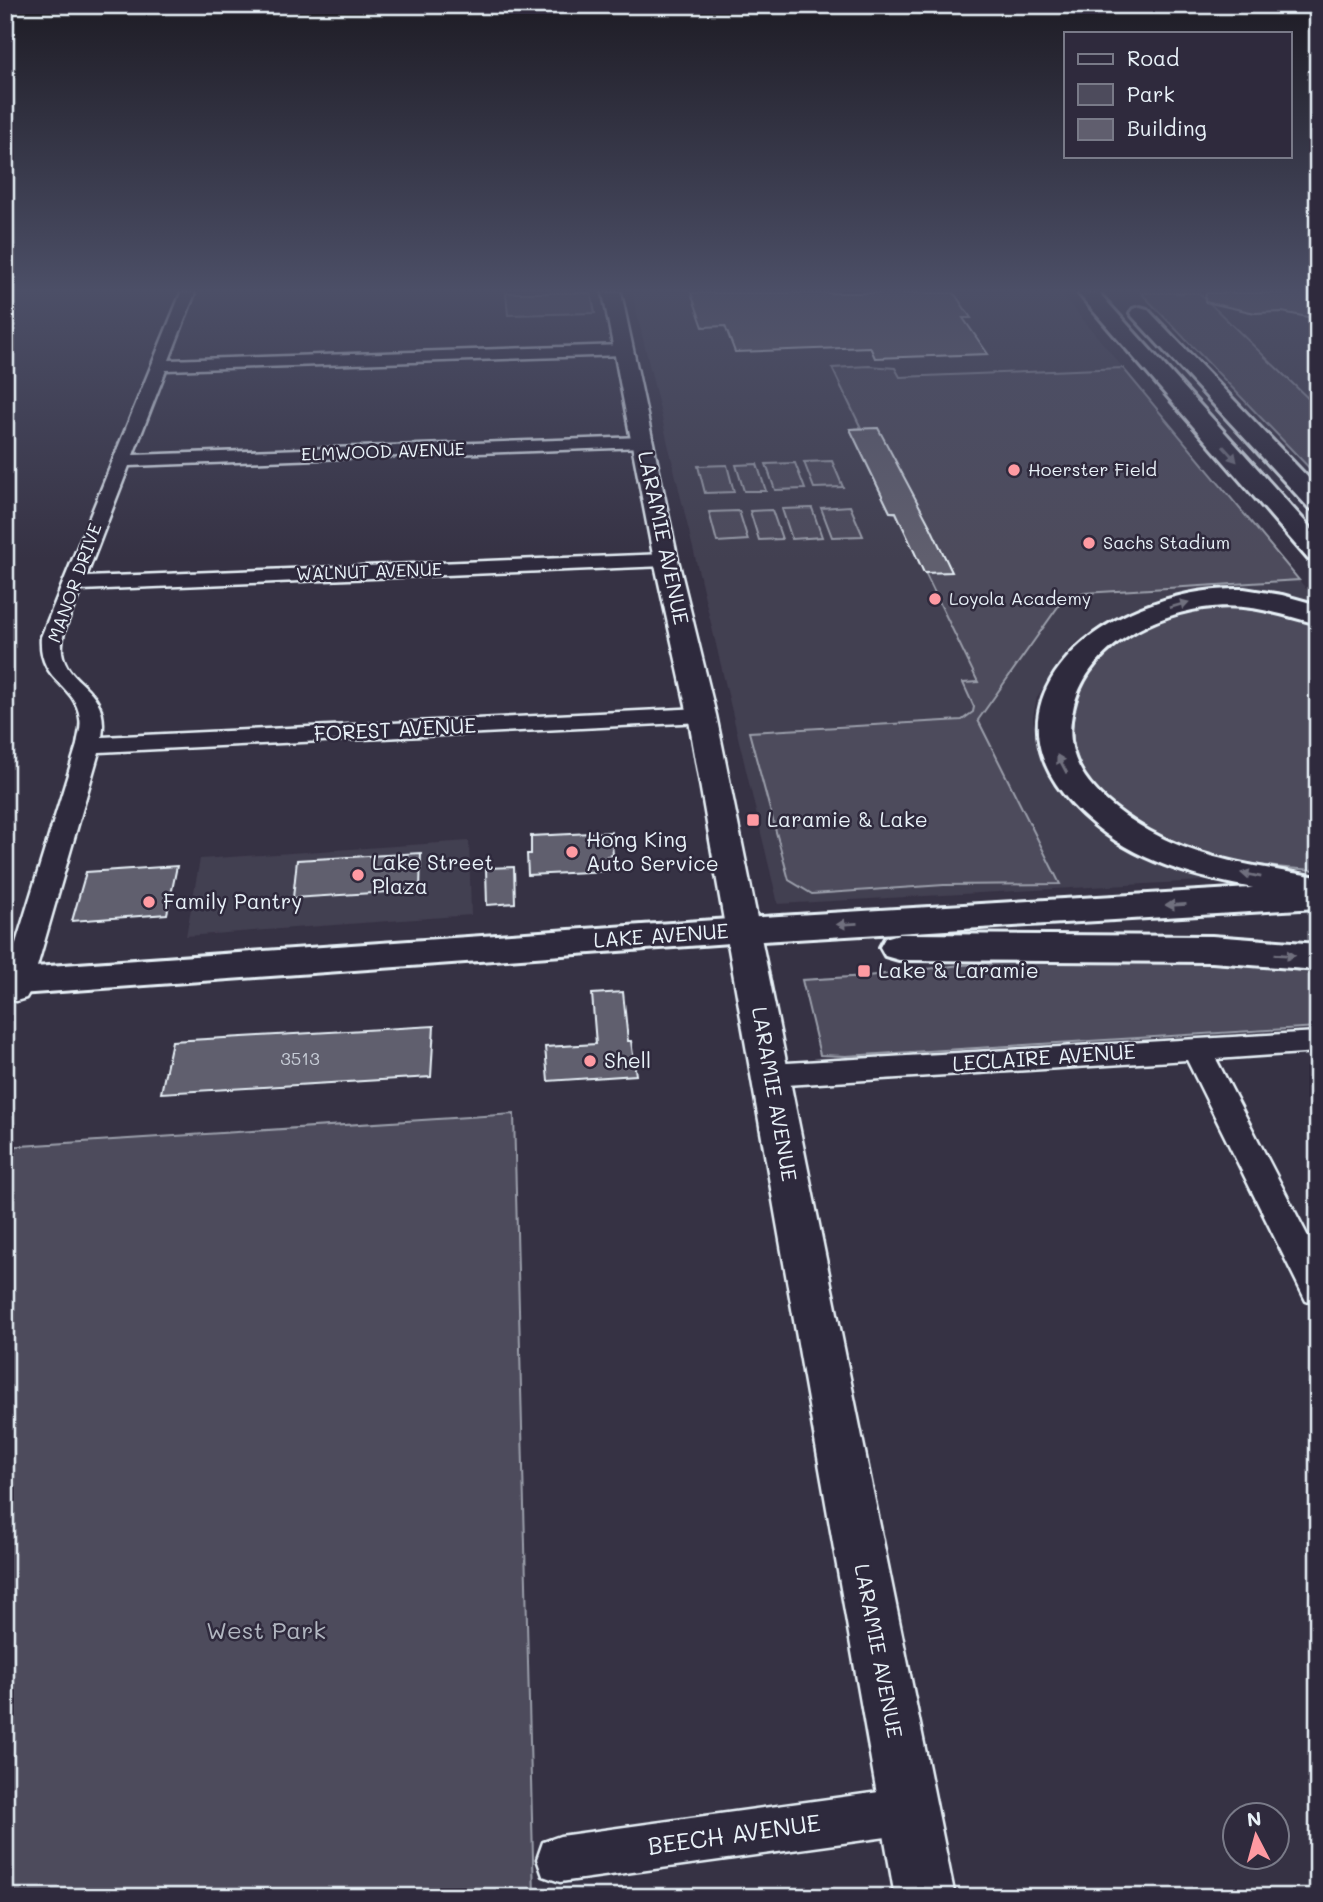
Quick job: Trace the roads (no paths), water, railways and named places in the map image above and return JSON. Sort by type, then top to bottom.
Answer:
[{"type":"main road","points":[[1167,382],[1318,553]]},
{"type":"main road","points":[[1204,382],[1318,503]]},
{"type":"main road","points":[[1318,615],[1273,601],[1219,598],[1167,608],[1137,621],[1091,648],[1078,662],[1056,705],[1051,728],[1054,750],[1081,794],[1125,831],[1154,848],[1194,861],[1318,889]]},
{"type":"main road","name":"LAKE AVENUE","points":[[11,986],[62,992],[746,943],[1318,896]]},
{"type":"main road","name":"LAKE AVENUE","points":[[746,943],[899,947],[1318,923]]},
{"type":"main road","points":[[899,947],[1177,948],[1318,957]]},
{"type":"street","name":"MANOR DRIVE","points":[[11,986],[89,745],[92,718],[87,704],[80,690],[56,668],[50,649],[72,584],[154,382]]},
{"type":"street","name":"LARAMIE AVENUE","points":[[631,382],[666,560],[702,715],[925,1897]]},
{"type":"street","name":"ELMWOOD AVENUE","points":[[123,461],[643,442]]},
{"type":"street","name":"WALNUT AVENUE","points":[[72,584],[666,560]]},
{"type":"street","name":"FOREST AVENUE","points":[[89,745],[702,715]]},
{"type":"street","name":"LECLAIRE AVENUE","points":[[770,1075],[1318,1042]]},
{"type":"street","points":[[1196,1048],[1318,1291]]},
{"type":"street","name":"BEECH AVENUE","points":[[560,1859],[908,1811]]},
{"type":"place","name":"Hoerster Field","points":[[1014,470]]},
{"type":"place","name":"Sachs Stadium","points":[[1089,543]]},
{"type":"place","name":"Loyola Academy","points":[[935,599]]},
{"type":"place","name":"Laramie & Lake","points":[[753,820]]},
{"type":"place","name":"Hong King Auto Service","points":[[572,852]]},
{"type":"place","name":"Lake Street Plaza","points":[[358,875]]},
{"type":"place","name":"Family Pantry","points":[[149,902]]},
{"type":"place","name":"Lake & Laramie","points":[[864,971]]},
{"type":"place","name":"Shell","points":[[590,1061]]},
{"type":"park label","name":"West Park","points":[[266,1631]]}]
